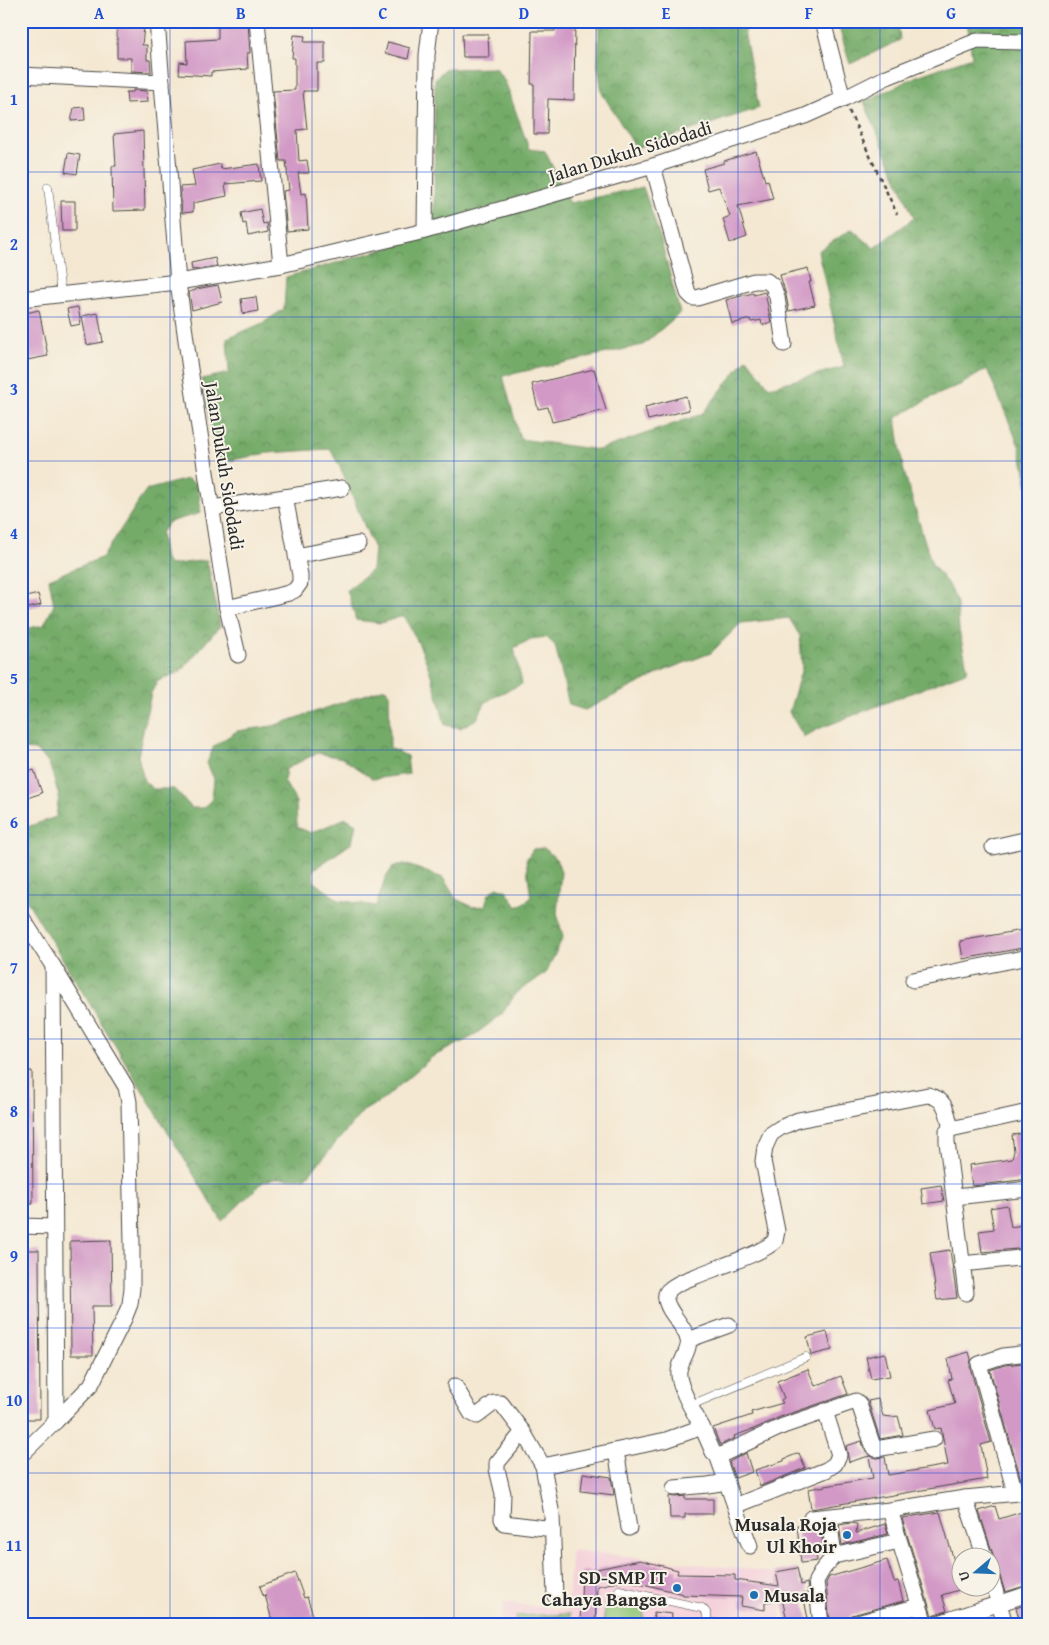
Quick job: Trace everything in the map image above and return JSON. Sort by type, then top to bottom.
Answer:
[{"type":"street","name":"Jalan Dukuh Sidodadi","points":[[157,21],[178,282],[227,608],[238,655]]},
{"type":"street","points":[[258,21],[280,265]]},
{"type":"street","points":[[425,231],[428,55],[431,21]]},
{"type":"street","points":[[823,21],[844,99]]},
{"type":"street","name":"Jalan Dukuh Sidodadi","points":[[21,299],[178,282],[280,265],[425,231],[653,166],[805,116],[887,77],[977,41],[1028,42]]},
{"type":"street","points":[[21,75],[162,82]]},
{"type":"street","points":[[653,166],[688,293],[693,298],[697,298],[754,281],[767,280],[773,286],[776,297],[784,344]]},
{"type":"street","points":[[212,508],[342,488]]},
{"type":"street","points":[[227,608],[289,593],[300,584],[285,497]]},
{"type":"street","points":[[296,556],[358,544]]},
{"type":"street","points":[[993,847],[1028,839]]},
{"type":"street","points":[[21,916],[126,1087],[129,1102],[132,1244],[130,1304],[91,1385],[21,1455]]},
{"type":"street","points":[[913,980],[1028,957]]},
{"type":"street","points":[[53,966],[56,1421]]},
{"type":"street","points":[[750,1546],[717,1455],[713,1452],[678,1376],[688,1340],[682,1326],[667,1304],[665,1297],[668,1291],[683,1281],[762,1249],[772,1244],[777,1238],[775,1213],[763,1161],[765,1147],[772,1134],[780,1128],[798,1120],[928,1095],[937,1097],[941,1101],[951,1129]]},
{"type":"street","points":[[966,1292],[946,1136],[947,1131],[1028,1112]]},
{"type":"street","points":[[955,1197],[1028,1189]]},
{"type":"street","points":[[21,1226],[54,1227]]},
{"type":"street","points":[[962,1264],[1028,1257]]},
{"type":"street","points":[[688,1340],[729,1325]]},
{"type":"street","points":[[811,1518],[890,1510],[1021,1492],[979,1364],[1003,1356],[1028,1353]]},
{"type":"street","points":[[455,1386],[471,1413],[477,1416],[494,1403],[501,1403],[543,1466],[553,1529],[554,1596]]},
{"type":"street","points":[[717,1455],[721,1455],[798,1420],[856,1401],[859,1404],[873,1446],[876,1449],[934,1439]]},
{"type":"street","points":[[736,1506],[806,1479],[835,1464],[839,1452],[825,1411]]},
{"type":"street","points":[[543,1466],[616,1452],[666,1440],[702,1428]]},
{"type":"street","points":[[522,1432],[497,1463],[503,1494],[502,1519],[504,1523],[514,1525],[553,1529]]},
{"type":"street","points":[[616,1452],[629,1528]]},
{"type":"street","points":[[674,1488],[726,1482]]},
{"type":"street","points":[[961,1499],[973,1548]]},
{"type":"street","points":[[961,1499],[981,1548]]},
{"type":"street","points":[[890,1510],[924,1624]]},
{"type":"street","points":[[829,1517],[834,1556]]},
{"type":"street","points":[[821,1624],[816,1581],[834,1556],[899,1541]]},
{"type":"street","points":[[936,1624],[1028,1594]]},
{"type":"street","points":[[991,1598],[1005,1624]]},
{"type":"street","points":[[994,1598],[996,1624]]},
{"type":"street","points":[[854,1624],[919,1606]]},
{"type":"lane","points":[[48,187],[61,295]]},
{"type":"lane","points":[[691,1405],[806,1357]]},
{"type":"lane","points":[[620,1590],[702,1608],[708,1616],[706,1624]]},
{"type":"path","points":[[844,99],[897,214]]},
{"type":"shaded area","name":"SD-SMP IT Cahaya Bangsa","points":[[572,1550],[786,1574],[779,1624],[501,1624],[504,1602],[567,1611]]},
{"type":"green space","points":[[599,21],[742,21],[759,108],[636,148],[602,93],[598,66]]},
{"type":"green space","points":[[837,21],[898,21],[900,40],[850,64]]},
{"type":"green space","points":[[967,21],[1028,21],[1028,487],[1020,448],[987,369],[896,418],[903,468],[932,564],[947,583],[957,603],[959,630],[968,671],[818,729],[804,737],[789,712],[802,668],[800,636],[789,618],[741,623],[711,653],[668,669],[585,710],[569,705],[555,645],[546,637],[531,639],[514,648],[522,684],[495,696],[485,703],[477,719],[460,728],[445,725],[424,656],[403,616],[381,623],[356,620],[347,590],[372,570],[374,549],[342,471],[330,449],[268,453],[217,463],[202,379],[229,373],[227,338],[263,323],[284,309],[286,277],[434,235],[435,79],[445,69],[495,68],[505,81],[529,149],[545,151],[570,203],[643,187],[660,237],[680,313],[643,345],[503,376],[520,439],[599,450],[702,414],[747,358],[769,387],[844,367],[818,251],[852,229],[874,248],[914,218],[864,102],[917,76],[972,57]]},
{"type":"green space","points":[[187,479],[198,485],[201,513],[169,522],[161,533],[165,560],[170,565],[207,560],[220,626],[181,671],[158,681],[151,693],[138,756],[144,781],[153,789],[174,789],[192,808],[203,808],[212,799],[214,779],[207,763],[214,746],[237,731],[273,726],[385,688],[389,693],[390,748],[407,756],[409,774],[373,779],[342,758],[317,753],[286,769],[284,781],[296,802],[297,827],[311,833],[346,818],[356,824],[352,843],[313,870],[314,882],[339,900],[376,906],[386,877],[394,866],[405,864],[443,878],[456,899],[473,907],[485,906],[488,895],[497,887],[507,891],[517,907],[531,898],[526,860],[533,849],[544,848],[557,860],[561,872],[557,913],[563,937],[546,973],[516,993],[502,1014],[472,1037],[432,1057],[384,1099],[363,1111],[306,1178],[275,1178],[263,1182],[222,1221],[21,891],[21,829],[56,817],[59,796],[49,763],[35,750],[21,749],[21,626],[24,629],[44,625],[54,605],[49,579],[103,557],[146,490]]},
{"type":"green space","points":[[606,1602],[644,1610],[643,1624],[603,1624]]},
{"type":"green space","points":[[570,1614],[570,1624],[515,1624],[516,1616]]},
{"type":"green space","points":[[715,1615],[763,1624],[713,1624]]},
{"type":"building","points":[[555,21],[575,21],[574,100],[548,99],[547,134],[534,134],[534,84],[531,84],[532,31],[555,31]]},
{"type":"building","points":[[248,22],[250,53],[247,53],[248,69],[211,72],[211,76],[179,74],[180,62],[187,63],[186,41],[218,39],[218,23]]},
{"type":"building","points":[[117,24],[144,27],[142,45],[147,45],[147,60],[150,60],[151,72],[131,71],[131,58],[117,58]]},
{"type":"building","points":[[462,34],[488,34],[489,57],[463,57]]},
{"type":"building","points":[[294,35],[305,36],[304,42],[325,42],[325,63],[317,63],[317,91],[303,91],[307,129],[297,130],[299,161],[307,160],[309,173],[298,173],[301,194],[306,193],[308,229],[287,231],[283,191],[289,190],[286,161],[280,161],[273,91],[295,90],[295,58],[292,58]]},
{"type":"building","points":[[388,42],[410,48],[408,59],[385,53]]},
{"type":"building","points":[[133,90],[147,91],[148,102],[127,103],[126,92],[133,92]]},
{"type":"building","points":[[84,107],[85,120],[71,121],[74,108]]},
{"type":"building","points":[[143,131],[145,210],[113,211],[112,166],[116,166],[114,134]]},
{"type":"building","points":[[756,151],[765,181],[768,180],[773,199],[738,206],[747,237],[730,243],[723,219],[730,216],[719,187],[708,190],[703,169]]},
{"type":"building","points":[[68,153],[80,155],[77,174],[65,172]]},
{"type":"building","points":[[220,164],[221,169],[259,164],[261,181],[225,184],[227,196],[193,203],[193,212],[182,213],[180,187],[195,186],[192,170]]},
{"type":"building","points":[[61,201],[75,201],[75,231],[62,231]]},
{"type":"building","points":[[260,209],[263,224],[267,223],[268,232],[248,236],[246,223],[243,224],[241,213]]},
{"type":"building","points":[[215,258],[217,266],[192,270],[191,263]]},
{"type":"building","points":[[808,268],[811,282],[809,282],[815,305],[789,311],[780,275]]},
{"type":"building","points":[[218,285],[222,302],[192,310],[189,292]]},
{"type":"building","points":[[765,292],[771,322],[762,325],[761,320],[751,322],[750,319],[732,324],[726,300]]},
{"type":"building","points":[[256,297],[258,311],[243,314],[241,299]]},
{"type":"building","points":[[78,307],[81,324],[71,326],[67,309]]},
{"type":"building","points":[[39,310],[48,356],[27,360],[21,334],[21,314]]},
{"type":"building","points":[[98,313],[103,342],[87,345],[82,316]]},
{"type":"building","points":[[594,369],[606,410],[552,422],[548,407],[538,409],[532,384]]},
{"type":"building","points":[[686,396],[689,410],[648,420],[645,407]]},
{"type":"building","points":[[38,594],[41,605],[28,608],[26,597]]},
{"type":"building","points":[[34,770],[42,793],[21,800],[21,774]]},
{"type":"building","points":[[1028,929],[1028,947],[963,959],[960,941]]},
{"type":"building","points":[[21,1071],[32,1071],[33,1204],[21,1204]]},
{"type":"building","points":[[1028,1133],[1028,1179],[972,1186],[969,1165],[1012,1159],[1014,1151],[1012,1135]]},
{"type":"building","points":[[941,1185],[944,1201],[923,1204],[921,1188]]},
{"type":"building","points":[[1007,1205],[1011,1227],[1028,1224],[1028,1248],[982,1252],[979,1231],[994,1229],[990,1208]]},
{"type":"building","points":[[111,1240],[112,1306],[92,1306],[93,1355],[71,1355],[70,1241]]},
{"type":"building","points":[[21,1250],[39,1250],[40,1419],[21,1419]]},
{"type":"building","points":[[950,1250],[957,1298],[937,1300],[930,1253]]},
{"type":"building","points":[[827,1332],[832,1350],[811,1355],[807,1337]]},
{"type":"building","points":[[969,1352],[971,1359],[970,1367],[991,1442],[981,1445],[987,1479],[811,1509],[808,1489],[873,1478],[869,1456],[849,1462],[846,1446],[862,1441],[864,1449],[870,1456],[877,1458],[885,1457],[888,1475],[948,1465],[941,1428],[935,1429],[930,1410],[955,1404],[948,1380],[952,1379],[948,1358]]},
{"type":"building","points":[[885,1353],[890,1376],[871,1379],[866,1357]]},
{"type":"building","points":[[1023,1363],[1028,1380],[1028,1483],[1022,1483],[990,1370],[1005,1365]]},
{"type":"building","points":[[808,1369],[815,1386],[841,1376],[848,1394],[780,1417],[734,1436],[735,1438],[720,1445],[713,1428],[752,1415],[751,1412],[783,1403],[781,1400],[784,1398],[777,1381]]},
{"type":"building","points":[[878,1399],[883,1416],[898,1416],[903,1435],[880,1439],[868,1401]]},
{"type":"building","points":[[746,1453],[752,1472],[735,1478],[729,1462]]},
{"type":"building","points":[[799,1453],[805,1468],[760,1486],[755,1470],[784,1461],[784,1459]]},
{"type":"building","points":[[583,1473],[611,1477],[614,1495],[581,1491]]},
{"type":"building","points":[[669,1496],[685,1496],[685,1499],[713,1499],[713,1514],[685,1514],[685,1518],[670,1518]]},
{"type":"building","points":[[995,1506],[999,1519],[1028,1510],[1028,1585],[1005,1592],[1002,1583],[1002,1548],[991,1548],[979,1511]]},
{"type":"building","points":[[940,1512],[952,1554],[952,1592],[942,1595],[947,1611],[932,1616],[902,1518]]},
{"type":"building","points":[[804,1524],[811,1527],[821,1526],[823,1547],[816,1548],[817,1561],[801,1563],[797,1525]]},
{"type":"building","points":[[857,1524],[856,1533],[885,1524],[888,1534],[842,1545],[839,1525]]},
{"type":"building","points":[[640,1560],[678,1570],[677,1574],[735,1575],[735,1580],[779,1586],[776,1572],[797,1568],[801,1585],[807,1583],[808,1593],[803,1594],[809,1624],[788,1624],[782,1599],[765,1602],[765,1610],[741,1606],[742,1597],[683,1595],[627,1580],[597,1586],[595,1624],[580,1624],[582,1571],[598,1572],[597,1569]]},
{"type":"building","points":[[887,1560],[894,1582],[898,1581],[903,1601],[852,1615],[845,1621],[832,1624],[829,1615],[826,1583],[829,1577]]},
{"type":"building","points":[[295,1573],[304,1598],[307,1597],[316,1624],[273,1624],[265,1595],[263,1596],[260,1586]]},
{"type":"building","points":[[1028,1604],[1028,1624],[1021,1624],[1016,1608]]},
{"type":"building","points":[[654,1612],[672,1614],[671,1624],[653,1624]]},
{"type":"place","name":"Musala Roja Ul Khoir","points":[[847,1535]]},
{"type":"place","name":"SD-SMP IT Cahaya Bangsa","points":[[677,1588]]},
{"type":"place","name":"Musala","points":[[754,1595]]}]
